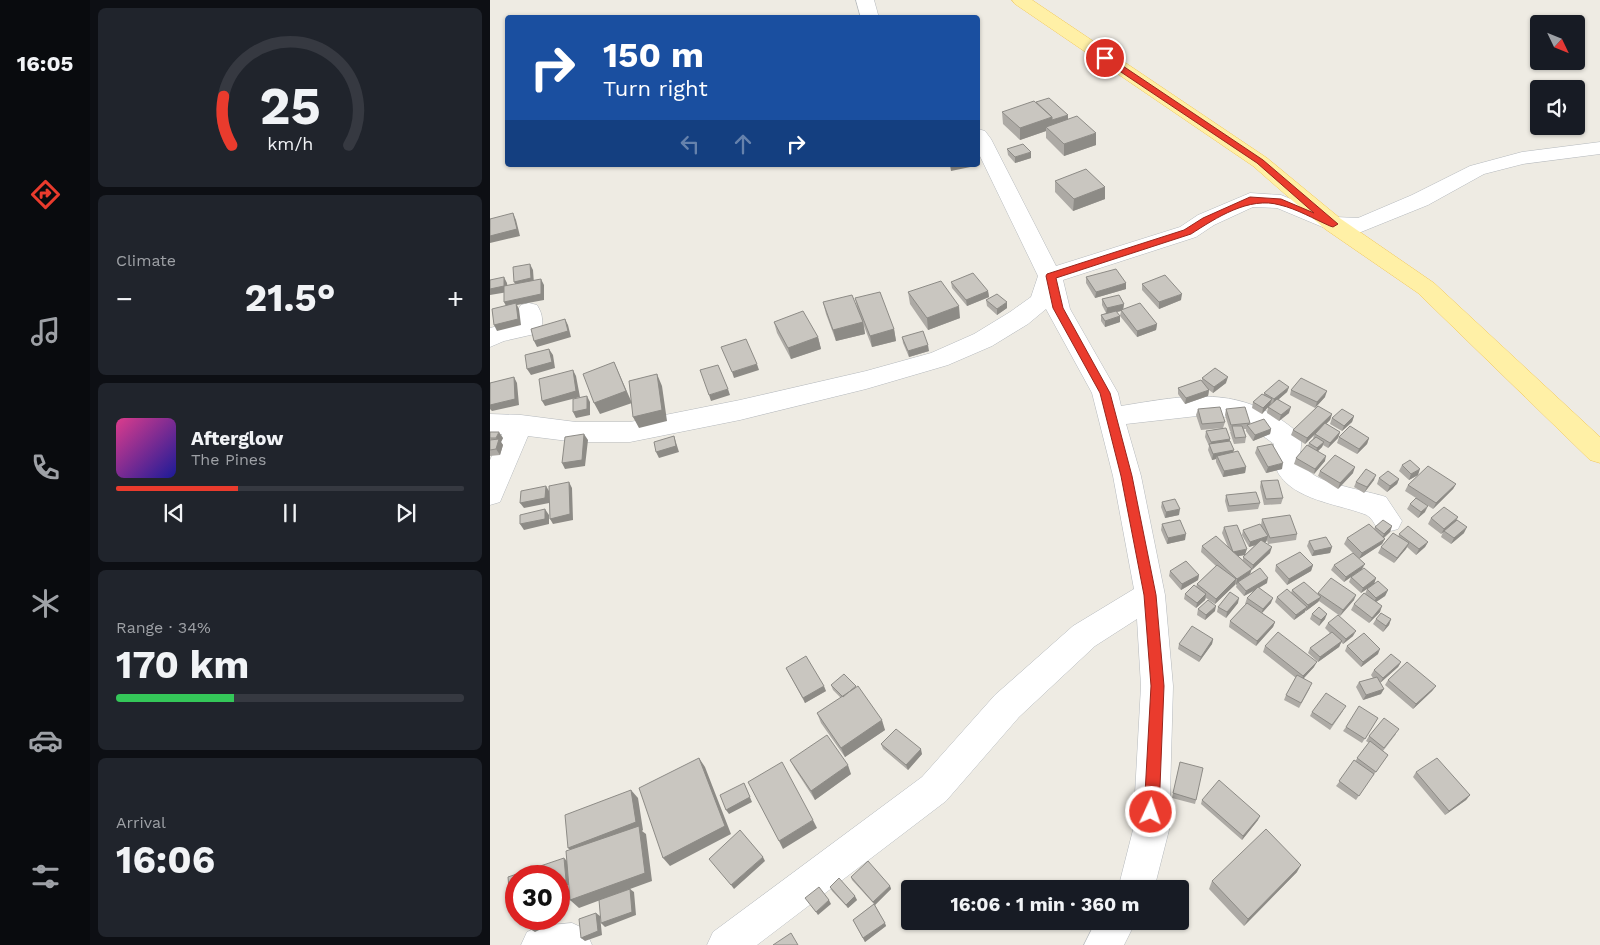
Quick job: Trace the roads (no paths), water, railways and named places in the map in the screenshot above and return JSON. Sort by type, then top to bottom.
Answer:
[{"type":"main road","points":[[1021,0],[1260,162],[1333,224],[1426,288],[1600,453]]},
{"type":"street","points":[[865,0],[869,15]]},
{"type":"street","points":[[980,139],[1050,276],[1058,308],[1105,393],[1127,476],[1150,595],[1158,686],[1150,830],[1138,880]]},
{"type":"street","points":[[1050,276],[1188,232],[1206,220],[1250,200],[1281,202],[1333,224],[1361,225],[1420,200],[1477,170],[1522,158],[1600,148]]},
{"type":"street","points":[[490,424],[521,425],[576,432],[630,432],[740,410],[866,380],[939,359],[983,340],[1019,318],[1041,300],[1050,276]]},
{"type":"street","points":[[490,338],[497,334],[530,327],[529,311]]},
{"type":"street","points":[[1111,417],[1169,408],[1217,406],[1242,410],[1288,439],[1287,462],[1301,481],[1340,497],[1376,505],[1388,521]]},
{"type":"street","points":[[490,494],[510,444],[521,425]]},
{"type":"street","points":[[726,945],[934,789],[1007,706],[1084,636],[1150,595]]},
{"type":"street","points":[[1103,945],[1112,930]]},
{"type":"street","points":[[540,945],[572,942],[573,945]]}]
